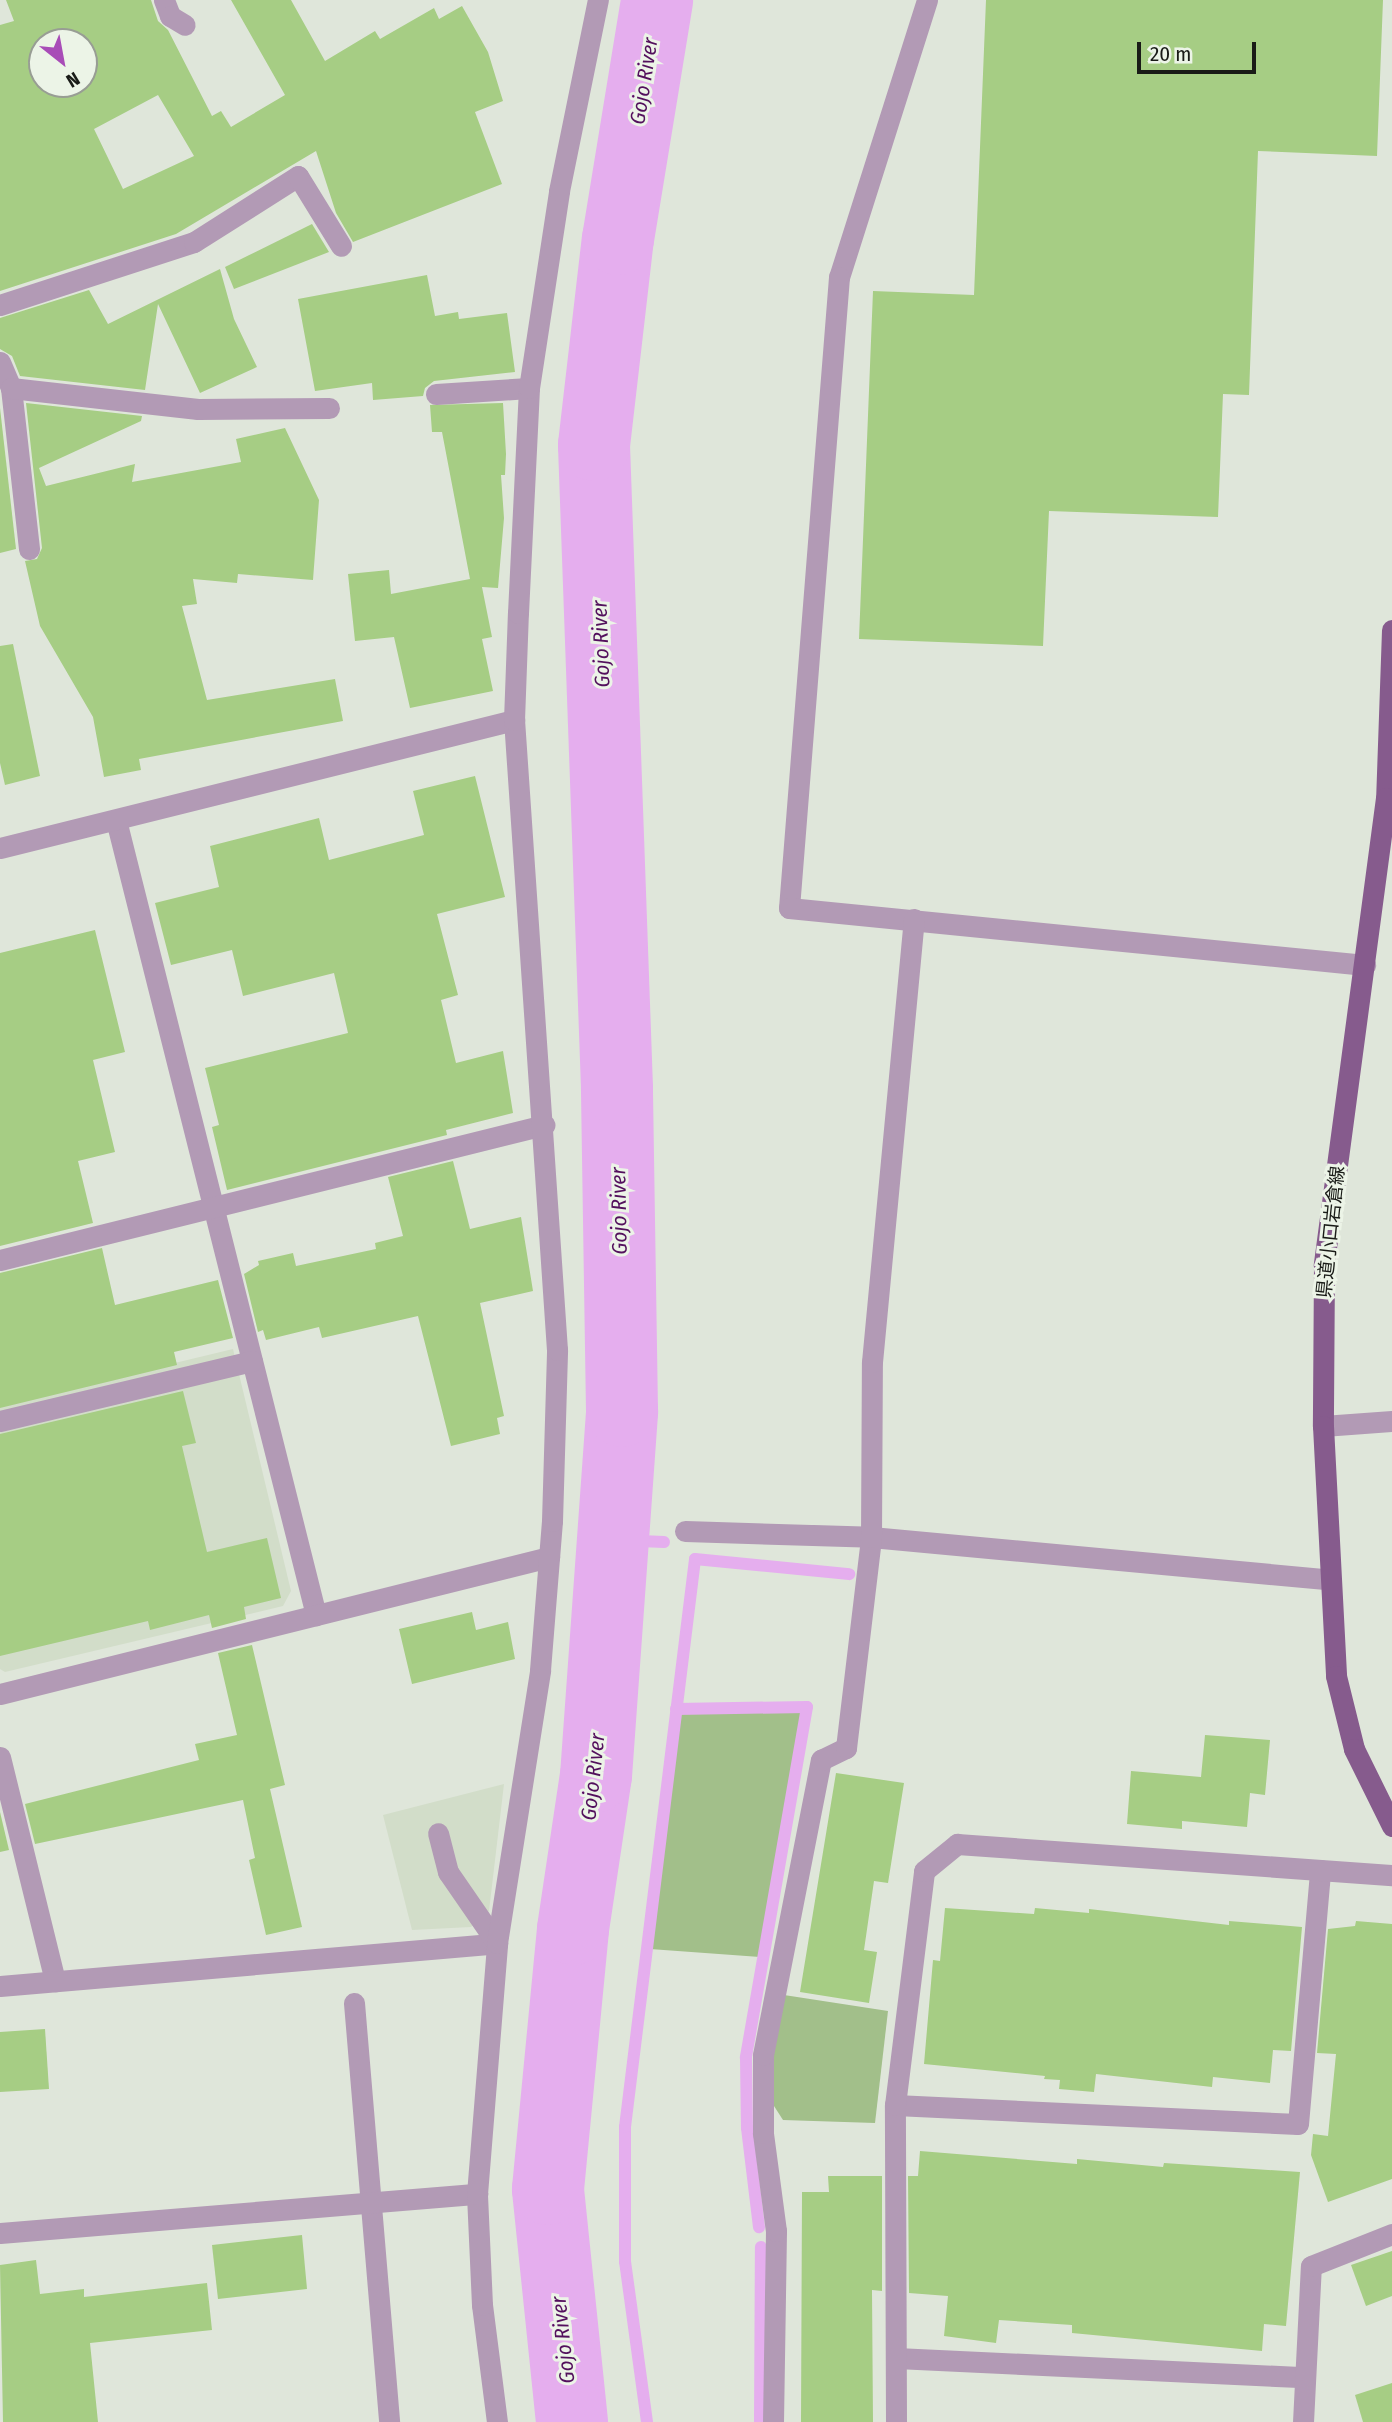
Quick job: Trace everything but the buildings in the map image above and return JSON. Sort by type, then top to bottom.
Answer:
[{"type":"main road","name":"県道小口岩倉線","points":[[1392,630],[1386,799],[1324,1265],[1323,1426],[1328,1579],[1336,1676],[1354,1749],[1392,1826]]},
{"type":"street","points":[[164,0],[170,16],[185,25]]},
{"type":"street","points":[[498,2422],[482,2305],[477,2194],[497,1943],[540,1670],[549,1557],[557,1350],[544,1125],[514,720],[529,388],[559,191],[598,0]]},
{"type":"street","points":[[927,0],[839,277],[789,908],[1365,965]]},
{"type":"street","points":[[0,305],[194,242],[298,176],[341,246]]},
{"type":"street","points":[[0,362],[11,388],[29,549]]},
{"type":"street","points":[[11,388],[198,409],[329,408]]},
{"type":"street","points":[[436,394],[529,388]]},
{"type":"street","points":[[0,848],[514,720]]},
{"type":"street","points":[[116,820],[317,1615]]},
{"type":"street","points":[[773,2422],[776,2231],[763,2133],[763,2055],[821,1760],[846,1748],[871,1537],[872,1362],[914,919]]},
{"type":"street","points":[[0,1261],[544,1125]]},
{"type":"street","points":[[0,1421],[252,1361]]},
{"type":"street","points":[[1323,1426],[1392,1421]]},
{"type":"street","points":[[685,1531],[871,1537],[1328,1579]]},
{"type":"street","points":[[0,1694],[549,1557]]},
{"type":"street","points":[[0,1757],[55,1981]]},
{"type":"street","points":[[438,1833],[448,1872],[497,1943]]},
{"type":"street","points":[[896,2422],[895,2105],[924,1871],[957,1844],[1392,1875]]},
{"type":"street","points":[[895,2105],[1298,2124],[1320,1870]]},
{"type":"street","points":[[0,1986],[497,1943]]},
{"type":"street","points":[[354,2003],[389,2422]]},
{"type":"street","points":[[0,2233],[477,2194]]},
{"type":"street","points":[[1303,2422],[1311,2266],[1392,2234]]},
{"type":"street","points":[[896,2358],[1305,2377]]},
{"type":"shaded area","points":[[233,1349],[291,1591],[283,1606],[5,1672],[0,1669],[0,1405]]},
{"type":"shaded area","points":[[504,1784],[489,1911],[471,1927],[412,1930],[383,1815]]},
{"type":"green space","points":[[803,1711],[760,1957],[650,1949],[680,1714]]},
{"type":"green space","points":[[784,1995],[888,2011],[875,2123],[783,2120],[774,2106],[774,2051]]},
{"type":"waterway","name":"Gojo River","points":[[572,2422],[548,2189],[573,1929],[596,1776],[622,1411],[617,1088],[594,445],[618,239],[657,0]]},
{"type":"waterway","points":[[616,1540],[664,1542]]},
{"type":"waterway","points":[[647,2422],[625,2262],[625,2127],[695,1559],[849,1574]]},
{"type":"waterway","points":[[676,1709],[807,1707],[746,2058],[747,2128],[759,2227]]},
{"type":"waterway","points":[[760,2422],[761,2247]]}]
